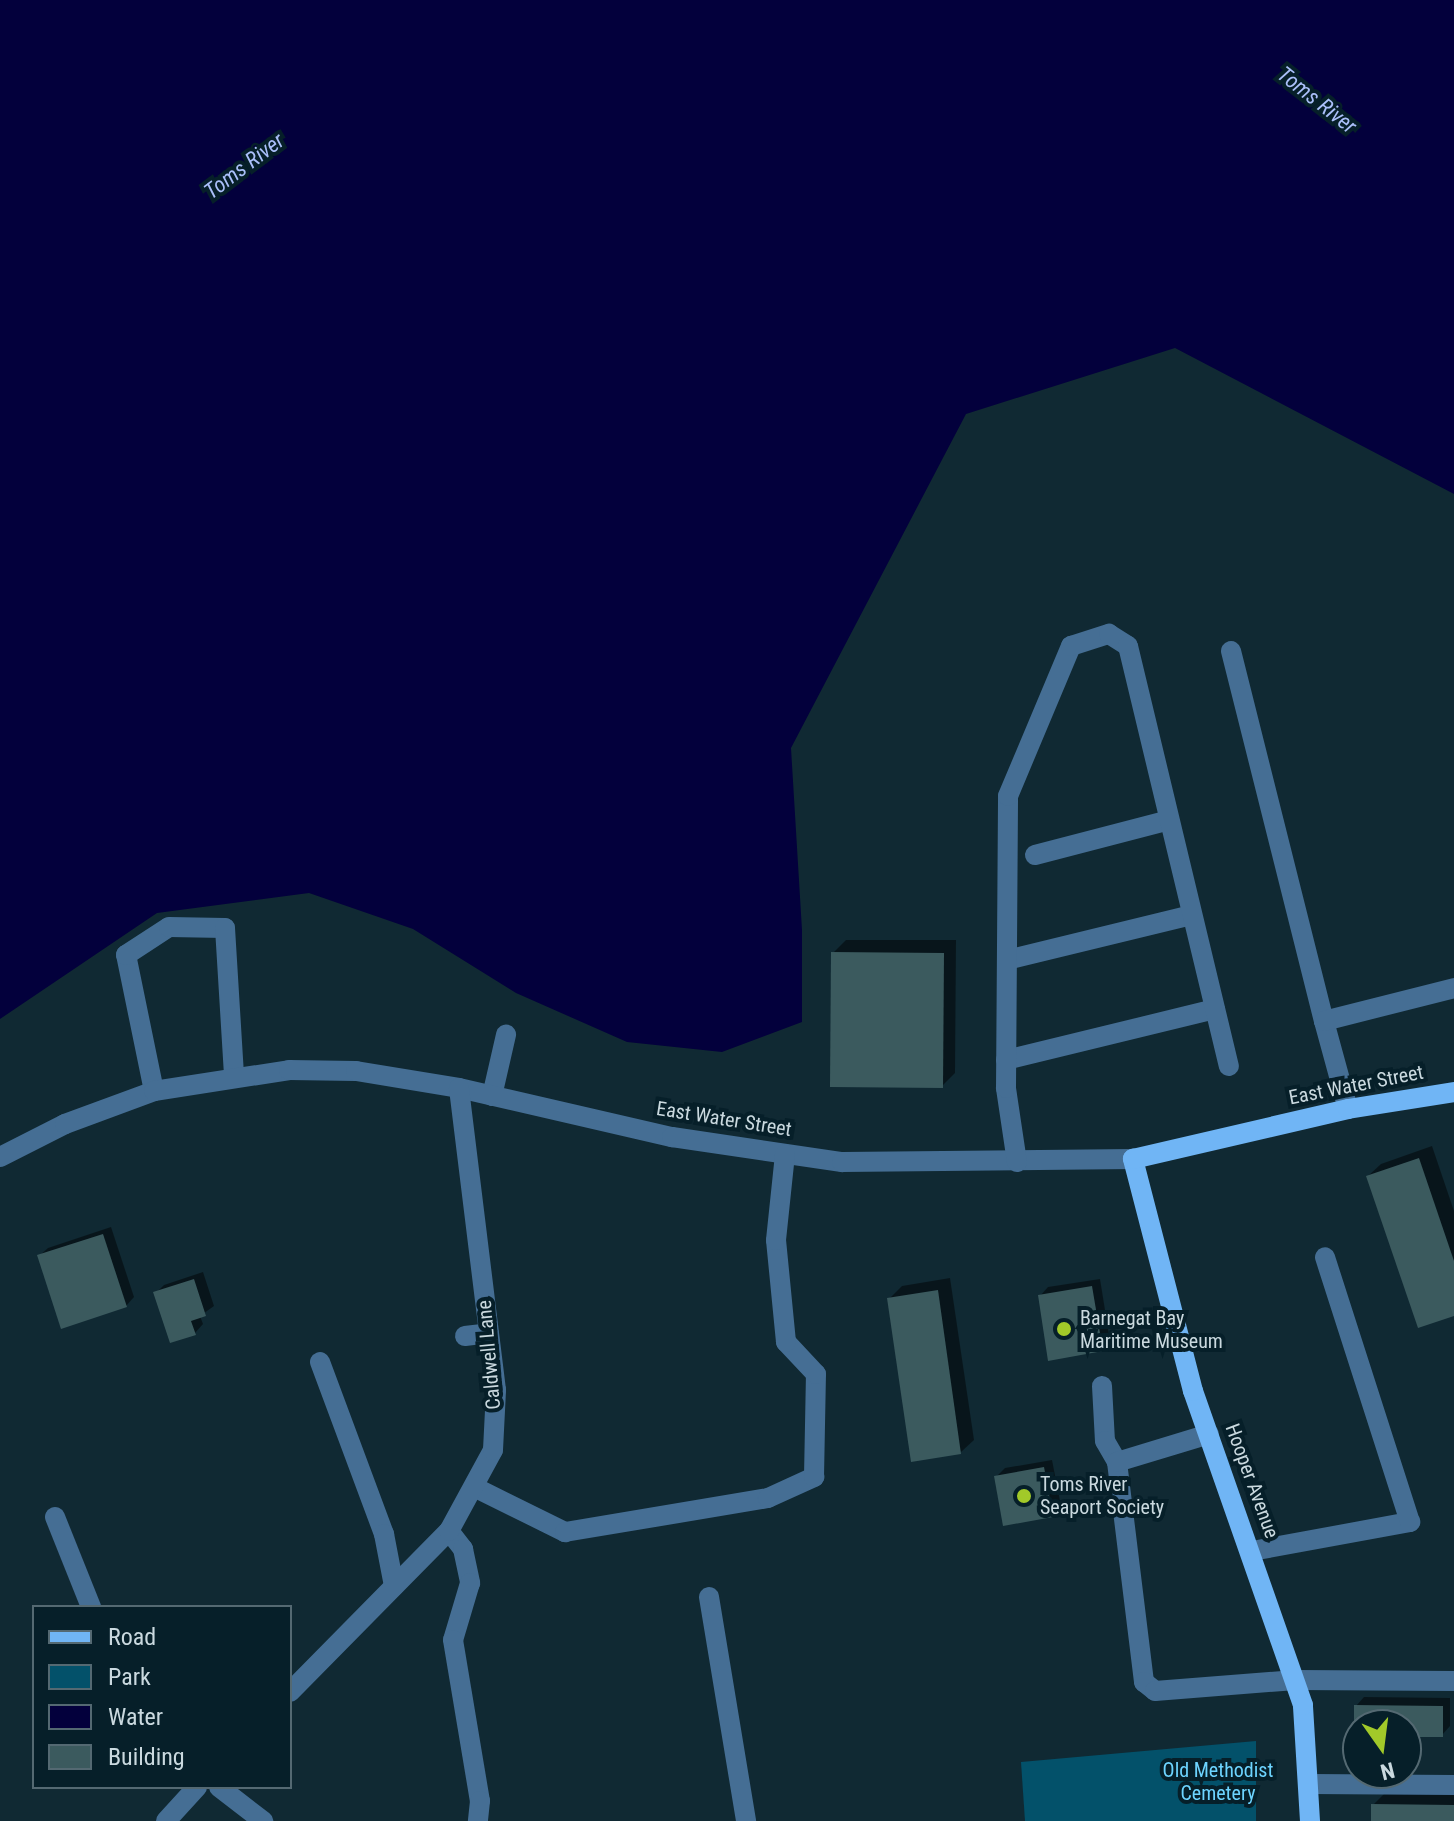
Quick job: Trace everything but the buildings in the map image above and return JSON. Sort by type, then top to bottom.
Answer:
[{"type":"main road","name":"East Water Street","points":[[1133,1159],[1348,1109],[1454,1092]]},
{"type":"main road","name":"Hooper Avenue","points":[[1133,1159],[1209,1434],[1296,1680],[1308,1744],[1310,1821]]},
{"type":"street","points":[[1017,1162],[1006,1060],[1008,796],[1071,646],[1109,634],[1128,646],[1229,1066]]},
{"type":"street","points":[[1231,651],[1348,1109]]},
{"type":"street","points":[[1035,855],[1169,820]]},
{"type":"street","points":[[1007,960],[1192,915]]},
{"type":"street","points":[[154,1091],[126,955],[169,927],[225,928],[234,1076]]},
{"type":"street","points":[[1324,1021],[1454,988]]},
{"type":"street","points":[[1006,1060],[1215,1009]]},
{"type":"street","points":[[492,1096],[506,1035]]},
{"type":"street","name":"East Water Street","points":[[0,1157],[65,1124],[154,1091],[234,1076],[356,1071],[459,1088],[672,1137],[842,1162],[1133,1159]]},
{"type":"street","name":"Caldwell Lane","points":[[292,1690],[449,1531],[493,1450],[496,1390],[459,1088]]},
{"type":"street","points":[[474,1487],[565,1532],[768,1498],[814,1477],[816,1374],[786,1342],[776,1240],[785,1154]]},
{"type":"street","points":[[1252,1551],[1410,1522],[1325,1257]]},
{"type":"street","points":[[465,1336],[489,1333]]},
{"type":"street","points":[[320,1362],[384,1534],[394,1586]]},
{"type":"street","points":[[1102,1386],[1105,1441],[1117,1462],[1144,1682],[1155,1691],[1296,1680],[1454,1681]]},
{"type":"street","points":[[1117,1462],[1209,1434]]},
{"type":"street","points":[[55,1517],[90,1605]]},
{"type":"street","points":[[449,1531],[463,1549],[470,1583],[453,1640],[480,1801],[478,1821]]},
{"type":"street","points":[[709,1597],[746,1821]]},
{"type":"street","points":[[1310,1784],[1454,1785]]},
{"type":"street","points":[[222,1789],[263,1821]]},
{"type":"street","points":[[166,1821],[184,1792]]},
{"type":"green space","name":"Old Methodist Cemetery","points":[[1256,1741],[1256,1821],[1025,1821],[1021,1762]]},
{"type":"water","name":"Toms River","points":[[0,0],[1454,0],[1454,494],[1175,348],[966,414],[791,748],[802,930],[802,1022],[722,1052],[627,1042],[516,993],[413,929],[309,893],[157,913],[0,1019]]},
{"type":"place","name":"Barnegat Bay Maritime Museum","points":[[1064,1329]]},
{"type":"place","name":"Toms River Seaport Society","points":[[1024,1496]]}]
